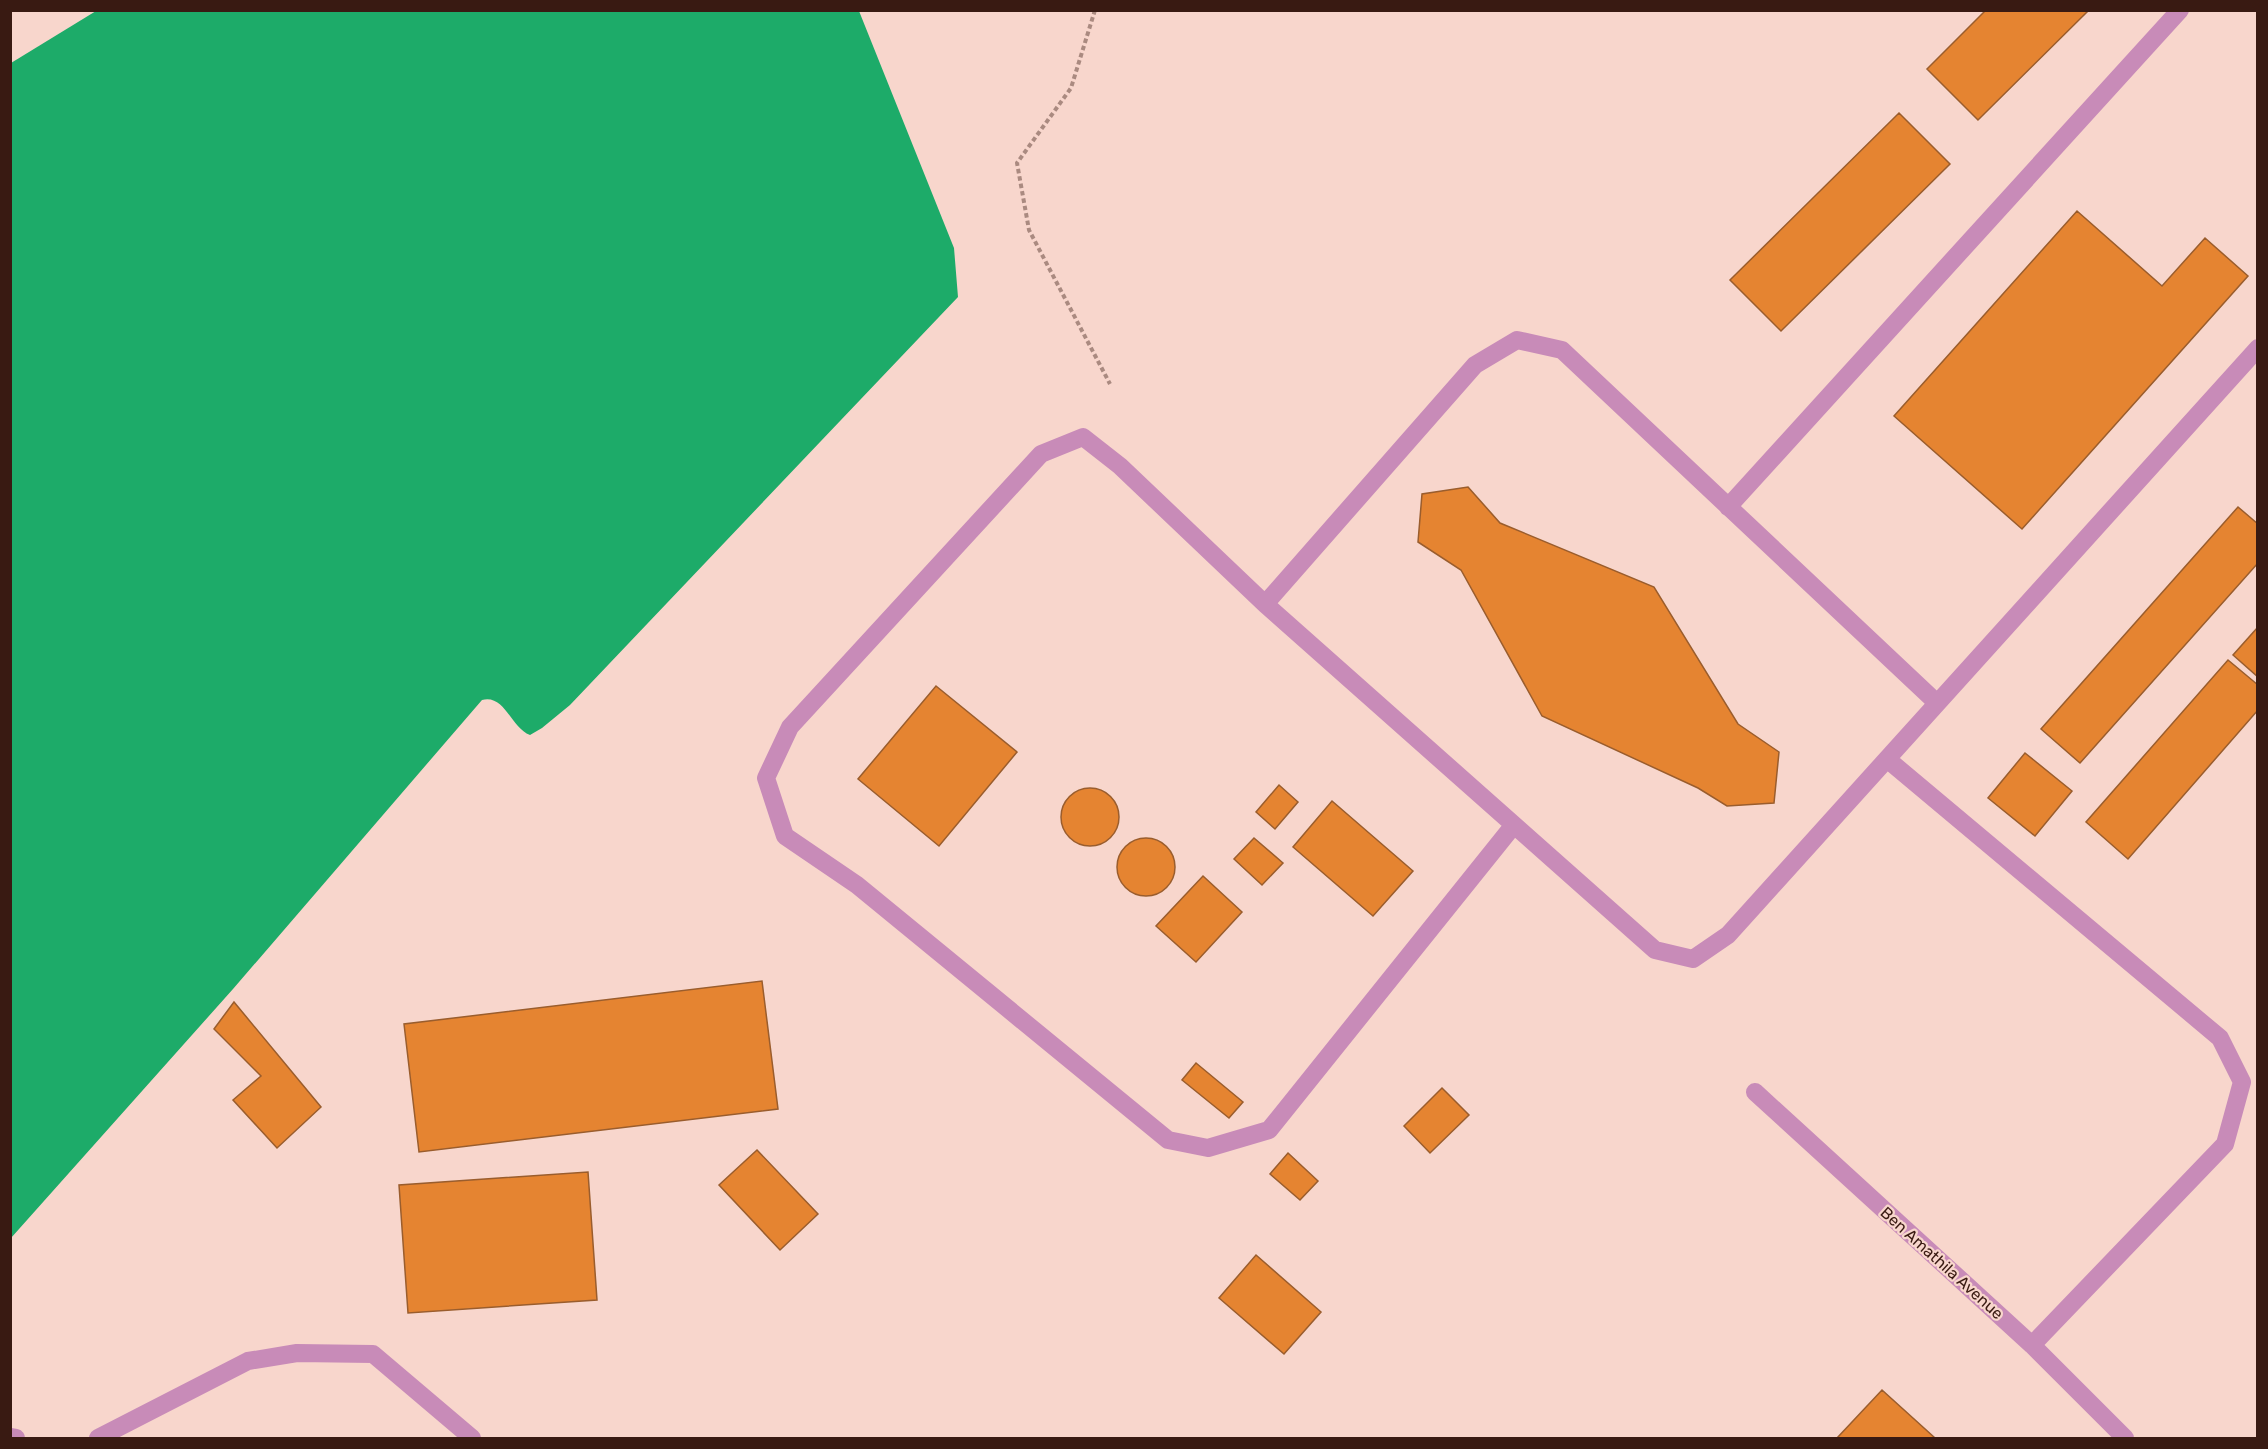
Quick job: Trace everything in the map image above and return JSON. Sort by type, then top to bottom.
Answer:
[{"type":"street","points":[[1728,507],[2180,10]]},
{"type":"street","points":[[1265,604],[1475,365],[1517,340],[1562,350],[1937,703]]},
{"type":"street","points":[[1513,826],[1269,1130],[1208,1148],[1168,1140],[857,885],[785,836],[766,778],[790,727],[1041,454],[1083,437],[1120,466],[1265,604],[1655,950],[1693,959],[1728,935],[2258,348]]},
{"type":"street","points":[[1887,759],[2220,1038],[2242,1082],[2225,1144],[2032,1345]]},
{"type":"street","name":"Ben Amathila Avenue","points":[[1755,1092],[2032,1345],[2125,1438]]},
{"type":"street","points":[[98,1438],[248,1361],[297,1353],[374,1354],[472,1438]]},
{"type":"street","points":[[10,1437],[16,1438]]},
{"type":"path","points":[[1095,10],[1071,88],[1017,163],[1029,230],[1110,384]]},
{"type":"shaded area","points":[[11,11],[859,11],[954,248],[958,297],[570,705],[530,735],[518,726],[497,702],[490,699],[482,700],[233,989],[11,1238]]},
{"type":"pier","points":[[11,10],[96,10],[96,11],[11,63]]},
{"type":"building","points":[[1986,10],[2089,10],[1978,120],[1927,69]]},
{"type":"building","points":[[1899,113],[1950,164],[1781,331],[1730,280]]},
{"type":"building","points":[[2077,211],[2162,286],[2205,238],[2248,276],[2022,529],[1894,416]]},
{"type":"building","points":[[1468,487],[1500,523],[1654,587],[1738,724],[1779,752],[1774,803],[1727,806],[1698,788],[1542,716],[1461,570],[1418,542],[1422,494]]},
{"type":"building","points":[[2238,507],[2258,524],[2258,563],[2080,763],[2041,729]]},
{"type":"building","points":[[2258,627],[2258,677],[2233,655]]},
{"type":"building","points":[[2228,660],[2258,685],[2258,710],[2128,859],[2086,822]]},
{"type":"building","points":[[936,686],[1017,752],[939,846],[858,779]]},
{"type":"building","points":[[2025,753],[2072,791],[2035,836],[1988,798]]},
{"type":"building","points":[[1279,785],[1298,802],[1275,829],[1256,812]]},
{"type":"building","points":[[1084,788],[1096,788],[1111,796],[1119,811],[1119,823],[1111,838],[1096,846],[1084,846],[1069,838],[1061,823],[1061,811],[1069,796]]},
{"type":"building","points":[[1332,801],[1413,871],[1373,916],[1293,847]]},
{"type":"building","points":[[1140,838],[1152,838],[1167,846],[1175,861],[1175,873],[1167,888],[1152,896],[1140,896],[1125,888],[1117,873],[1117,861],[1125,846]]},
{"type":"building","points":[[1254,838],[1283,863],[1262,885],[1234,859]]},
{"type":"building","points":[[1203,876],[1242,912],[1196,962],[1156,926]]},
{"type":"building","points":[[762,981],[778,1109],[419,1152],[404,1024]]},
{"type":"building","points":[[234,1002],[321,1107],[277,1148],[233,1100],[261,1076],[214,1029]]},
{"type":"building","points":[[1196,1063],[1243,1102],[1229,1118],[1182,1080]]},
{"type":"building","points":[[1442,1088],[1469,1115],[1430,1153],[1404,1126]]},
{"type":"building","points":[[757,1150],[818,1214],[780,1250],[719,1185]]},
{"type":"building","points":[[1288,1153],[1318,1181],[1300,1200],[1270,1174]]},
{"type":"building","points":[[588,1172],[597,1300],[408,1313],[399,1185]]},
{"type":"building","points":[[1256,1255],[1321,1312],[1284,1354],[1219,1298]]},
{"type":"building","points":[[1882,1390],[1935,1438],[1837,1438]]}]
